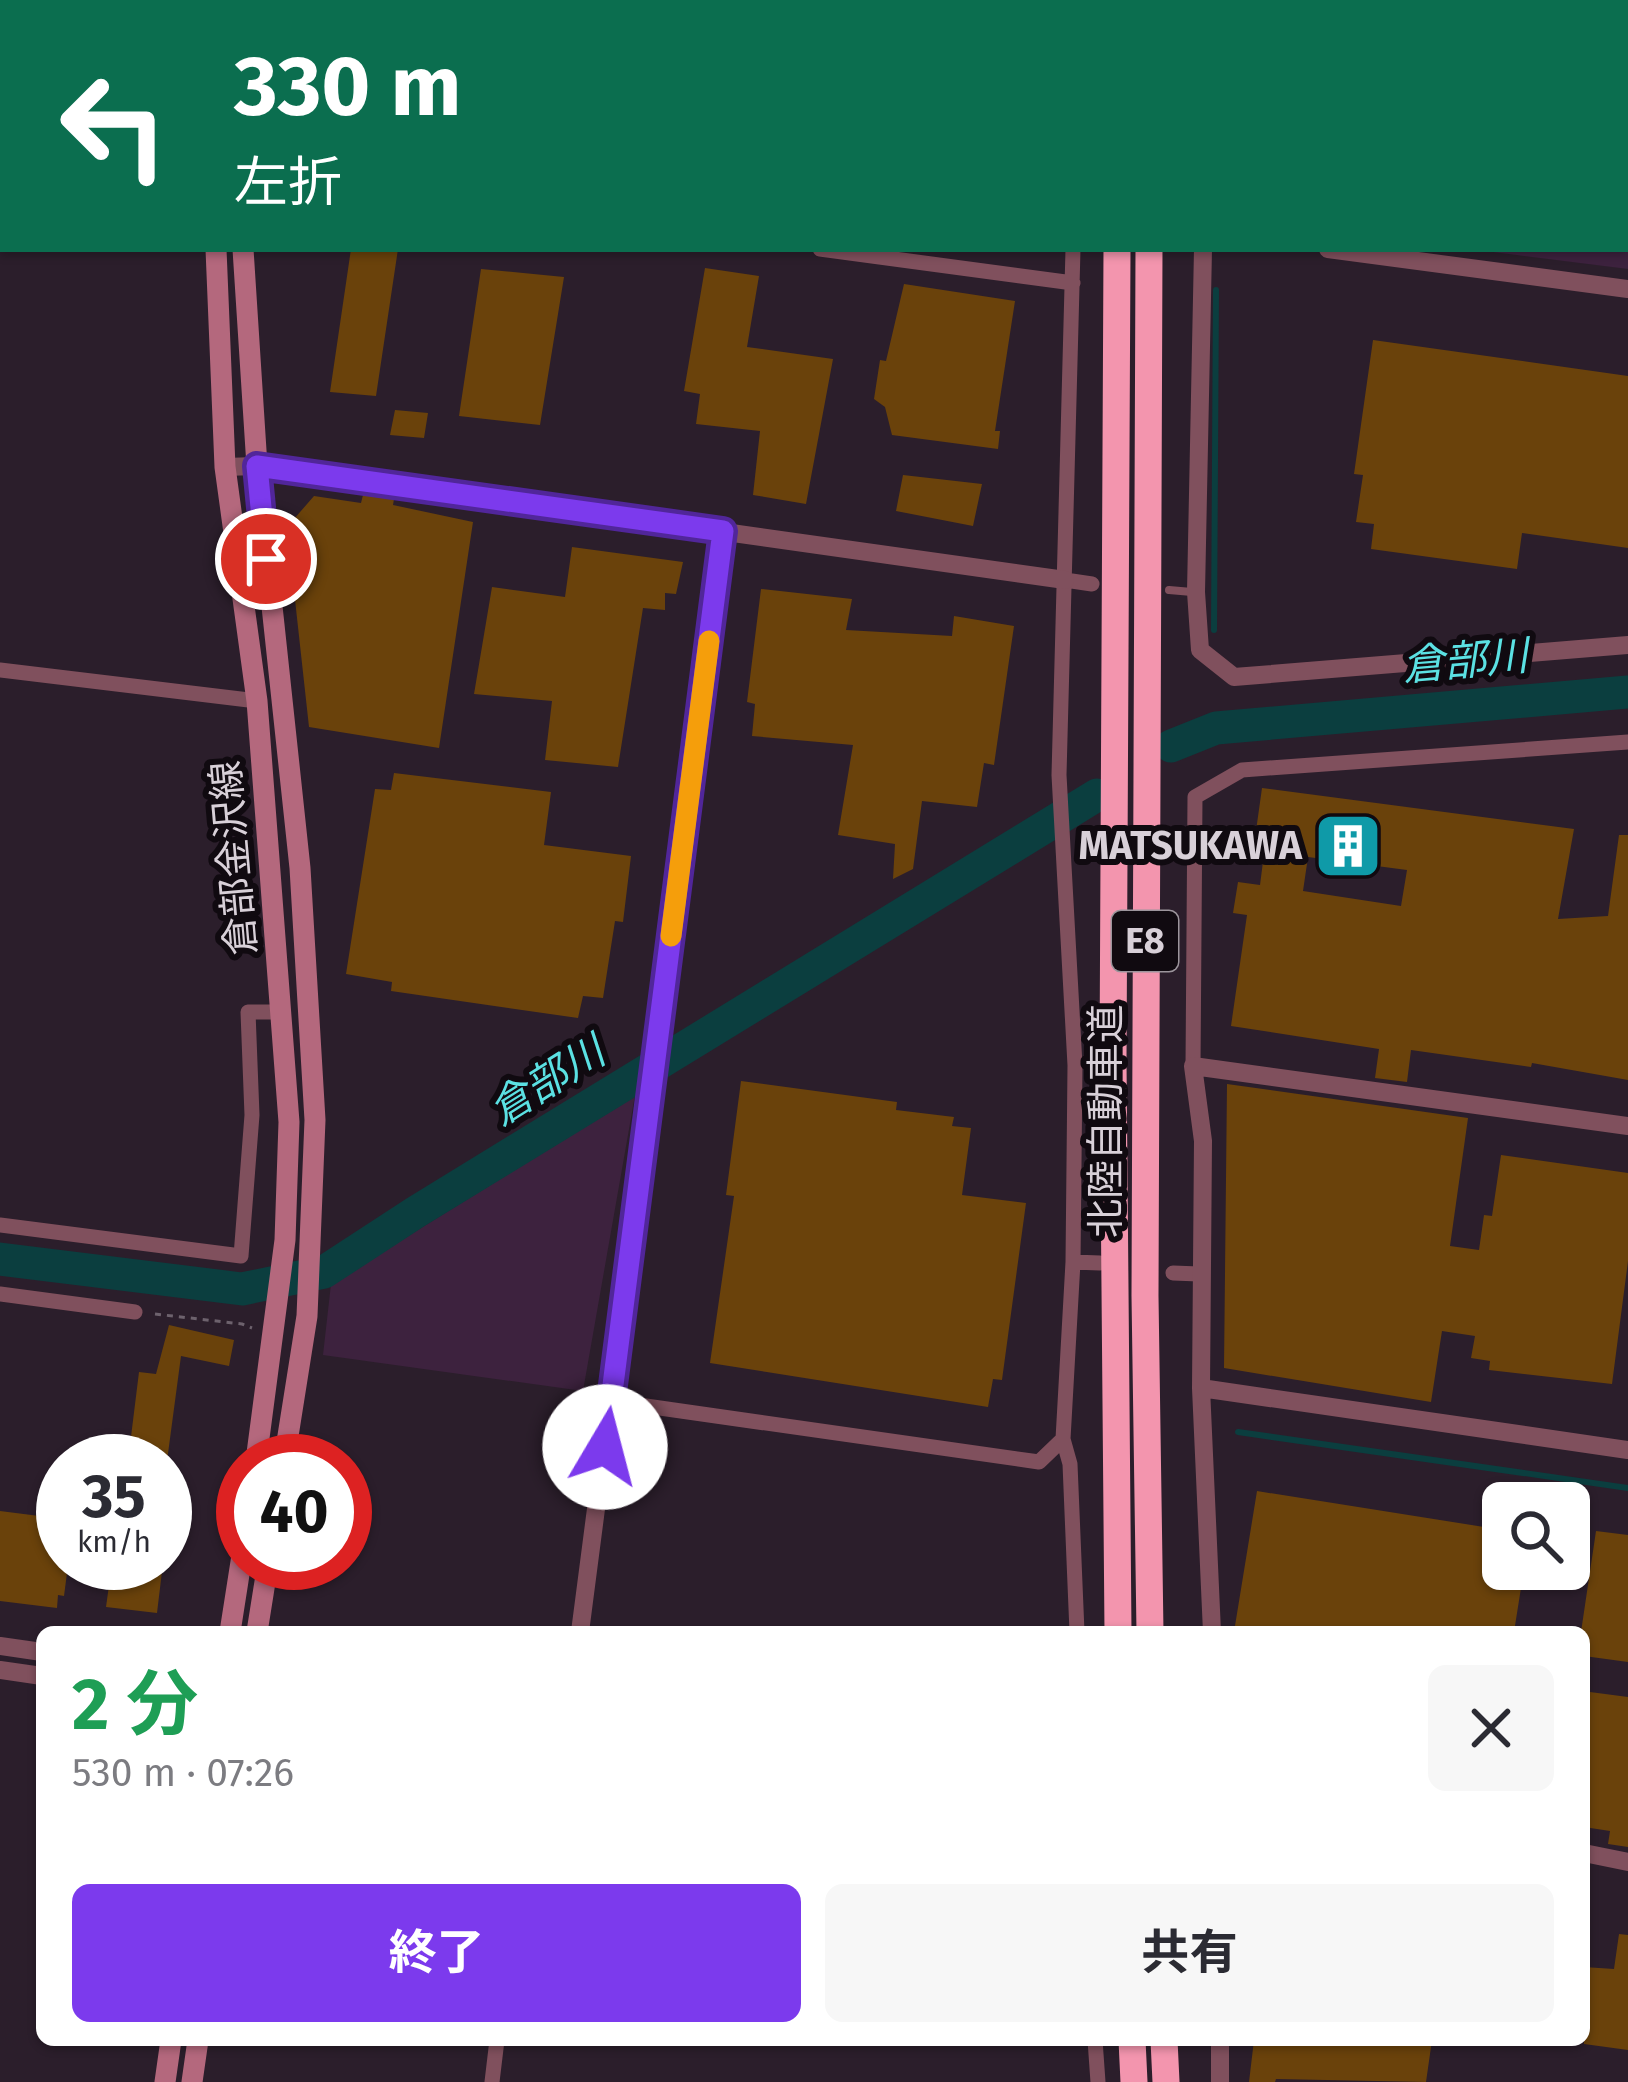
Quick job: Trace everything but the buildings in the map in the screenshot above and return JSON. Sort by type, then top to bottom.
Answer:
[{"type":"highway","name":"北陸自動車道","points":[[1118,252],[1113,1270],[1118,1626]]},
{"type":"highway","name":"北陸自動車道","points":[[1149,252],[1145,1208],[1150,1626]]},
{"type":"highway","points":[[1132,2046],[1134,2082]]},
{"type":"highway","points":[[1163,2046],[1166,2082]]},
{"type":"main road","name":"倉部金沢線","points":[[215,252],[225,467],[256,701],[289,1122],[285,1240],[260,1434]]},
{"type":"main road","name":"倉部金沢線","points":[[243,252],[257,466],[300,868],[314,1120],[307,1316],[288,1434]]},
{"type":"main road","points":[[231,1626],[237,1590]]},
{"type":"main road","points":[[258,1626],[264,1590]]},
{"type":"main road","points":[[165,2082],[170,2046]]},
{"type":"main road","points":[[192,2082],[197,2046]]},
{"type":"street","points":[[842,252],[1073,283]]},
{"type":"street","points":[[1073,252],[1059,775],[1075,1065],[1073,1262],[1063,1439],[1070,1465],[1077,1626]]},
{"type":"street","points":[[1203,252],[1196,592],[1200,650],[1234,677],[1628,646]]},
{"type":"street","points":[[1350,252],[1628,289]]},
{"type":"street","points":[[225,467],[257,466],[1092,584]]},
{"type":"street","points":[[581,1626],[723,531]]},
{"type":"street","points":[[0,670],[256,701]]},
{"type":"street","points":[[1212,1626],[1201,1388],[1203,1141],[1193,1066],[1195,797],[1242,770],[1628,742]]},
{"type":"street","points":[[0,1225],[241,1256],[252,1115],[248,1012],[283,1012]]},
{"type":"street","points":[[1193,1066],[1628,1126]]},
{"type":"street","points":[[1073,1262],[1100,1263]]},
{"type":"street","points":[[1173,1273],[1199,1274]]},
{"type":"street","points":[[0,1294],[135,1312]]},
{"type":"street","points":[[1201,1388],[1628,1450]]},
{"type":"street","points":[[611,1401],[1039,1462],[1063,1439]]},
{"type":"street","points":[[0,1646],[36,1651]]},
{"type":"street","points":[[0,1670],[36,1675]]},
{"type":"street","points":[[1590,1854],[1628,1862]]},
{"type":"street","points":[[492,2082],[496,2046]]},
{"type":"street","points":[[1095,2046],[1097,2082]]},
{"type":"street","points":[[1220,2046],[1220,2082]]},
{"type":"lane","points":[[1169,590],[1196,592]]},
{"type":"path","points":[[135,1312],[274,1329]]},
{"type":"shaded area","points":[[1493,252],[1628,252],[1628,269]]},
{"type":"shaded area","points":[[635,1095],[583,1391],[323,1355],[331,1284]]},
{"type":"waterway","points":[[1214,630],[1216,290]]},
{"type":"waterway","name":"倉部川","points":[[1171,746],[1216,728],[1628,692]]},
{"type":"waterway","name":"倉部川","points":[[0,1259],[242,1289],[324,1272],[1097,795]]},
{"type":"waterway","points":[[1238,1432],[1628,1488]]},
{"type":"slow traffic","points":[[671,936],[709,641]]},
{"type":"place","name":"MATSUKAWA","points":[[1348,846]]},
{"type":"route","points":[[266,559],[257,466],[723,531],[605,1447]]}]
